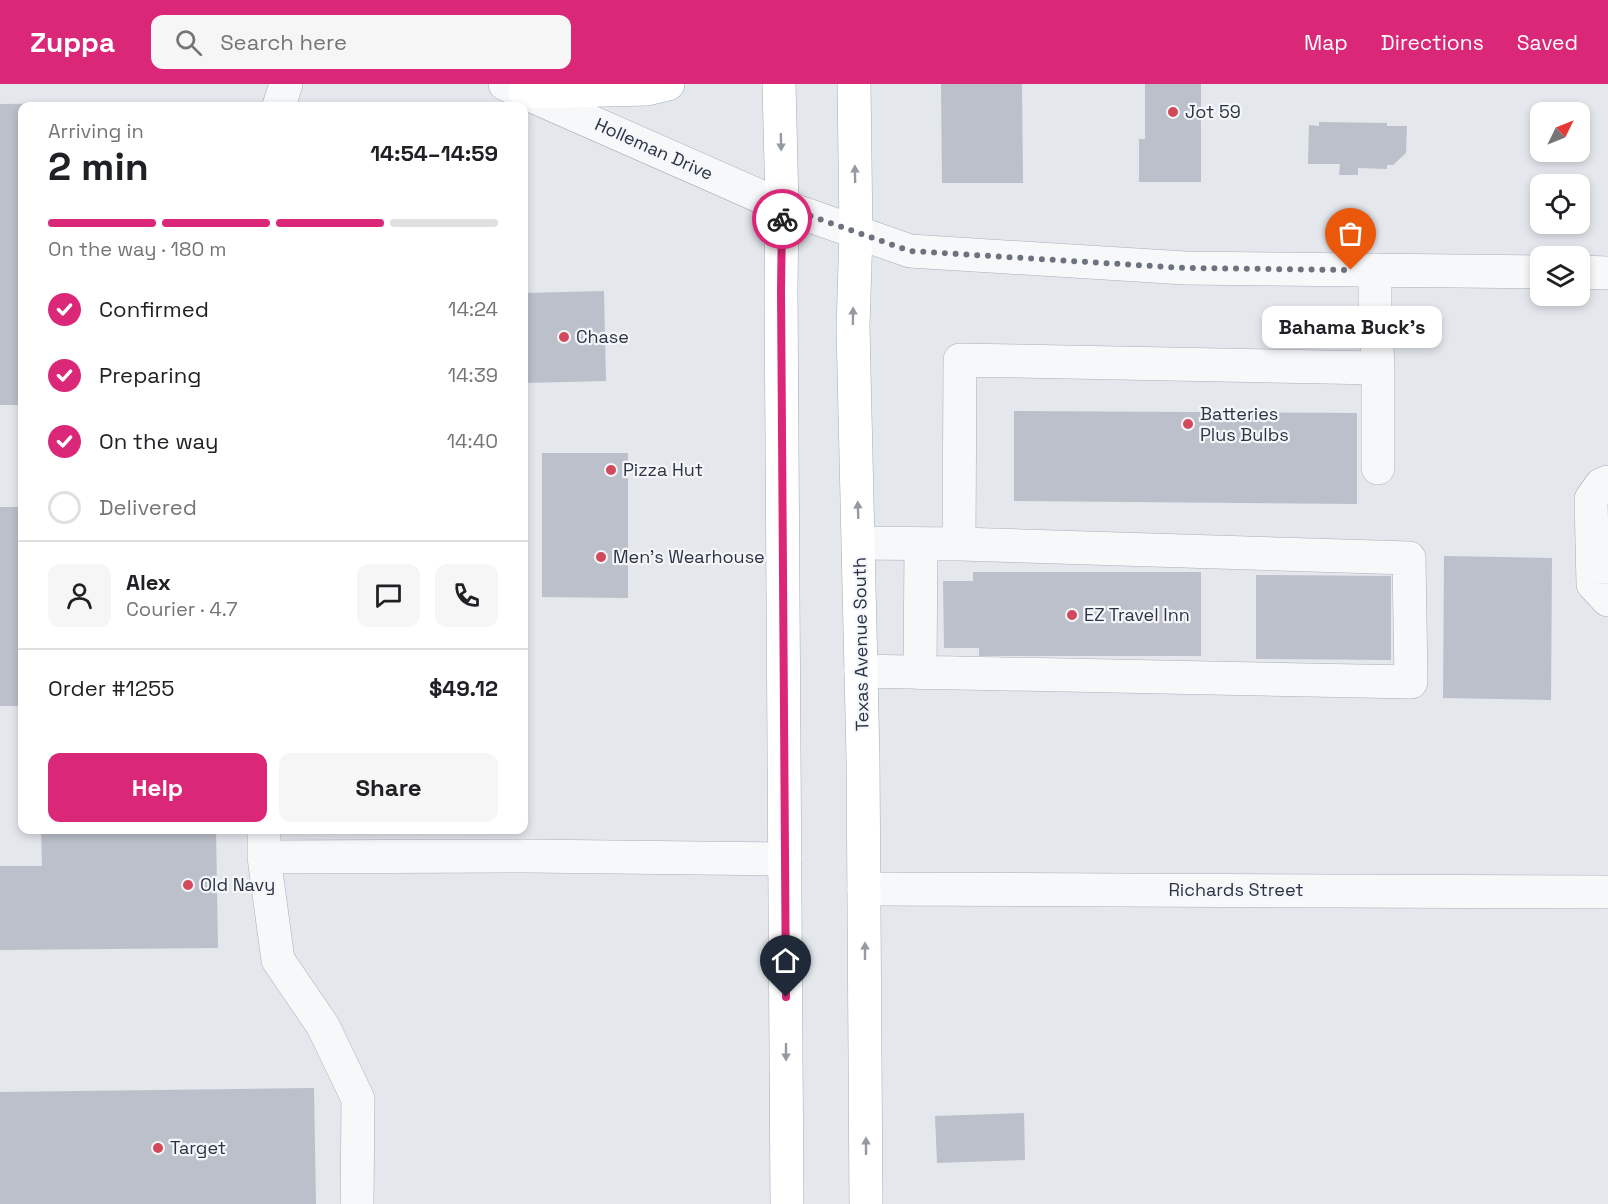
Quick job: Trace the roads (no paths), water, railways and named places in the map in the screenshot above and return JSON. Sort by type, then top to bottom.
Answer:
[{"type":"main road","points":[[516,87],[647,89],[668,84]]},
{"type":"main road","points":[[779,84],[782,206],[788,1204]]},
{"type":"main road","name":"Texas Avenue South","points":[[854,84],[856,233],[853,327],[861,671],[866,1204]]},
{"type":"street","points":[[280,102],[286,84]]},
{"type":"street","name":"Holleman Drive","points":[[516,87],[782,206],[910,251],[1185,268],[1530,272]]},
{"type":"street","points":[[1375,270],[1378,468]]},
{"type":"street","points":[[1590,272],[1608,273]]},
{"type":"street","points":[[959,544],[960,360],[1378,368]]},
{"type":"street","points":[[1608,482],[1601,485],[1592,499],[1593,584],[1608,600]]},
{"type":"street","points":[[859,543],[1409,558],[1410,682],[861,671]]},
{"type":"street","points":[[920,673],[921,544]]},
{"type":"street","points":[[357,1204],[358,1099],[323,1026],[278,960],[264,843],[527,856],[785,859]]},
{"type":"street","name":"Richards Street","points":[[864,889],[1608,892]]},
{"type":"place","name":"Jot 59","points":[[1173,112]]},
{"type":"place","name":"Bahama Buck's","points":[[1351,270]]},
{"type":"place","name":"Chase","points":[[564,337]]},
{"type":"place","name":"Batteries Plus Bulbs","points":[[1188,424]]},
{"type":"place","name":"Pizza Hut","points":[[611,470]]},
{"type":"place","name":"Men's Wearhouse","points":[[601,557]]},
{"type":"place","name":"EZ Travel Inn","points":[[1072,615]]},
{"type":"place","name":"Old Navy","points":[[188,885]]},
{"type":"place","name":"Target","points":[[158,1148]]}]
